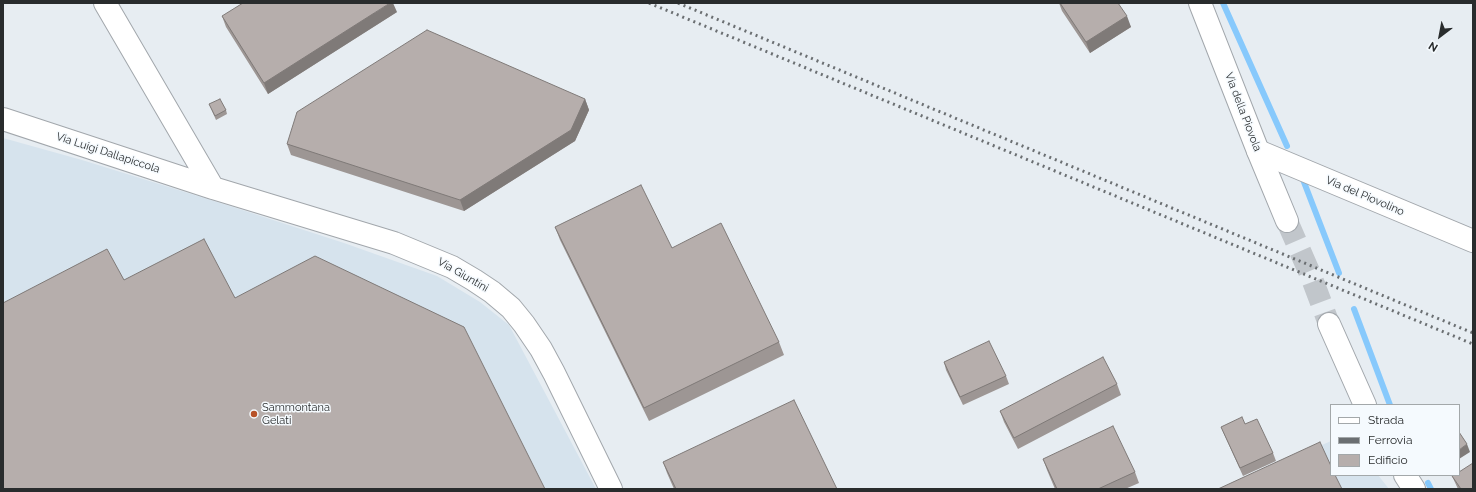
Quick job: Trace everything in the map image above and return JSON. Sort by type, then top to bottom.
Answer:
[{"type":"street","points":[[105,3],[213,188]]},
{"type":"street","name":"Via della Piovola","points":[[1200,3],[1287,221]]},
{"type":"street","name":"Via Luigi Dallapiccola","points":[[3,119],[213,188]]},
{"type":"street","name":"Via del Piovolino","points":[[1258,151],[1473,240]]},
{"type":"street","name":"Via Giuntini","points":[[213,188],[394,243],[452,267],[492,292],[511,308],[524,324],[540,349],[554,373],[611,489]]},
{"type":"street","points":[[1329,324],[1365,404]]},
{"type":"street","points":[[1405,476],[1414,489]]},
{"type":"shaded area","name":"Sammontana Gelati","points":[[3,138],[82,160],[233,207],[344,243],[437,276],[480,302],[509,325],[596,489],[3,489]]},
{"type":"shaded area","points":[[1330,441],[1330,476],[1379,476],[1389,489],[1223,489]]},
{"type":"building","points":[[243,3],[390,3],[264,83],[222,16]]},
{"type":"building","points":[[1060,3],[1118,3],[1127,16],[1086,42]]},
{"type":"building","points":[[427,30],[585,99],[571,130],[460,200],[287,144],[297,112]]},
{"type":"building","points":[[220,99],[226,110],[215,116],[209,104]]},
{"type":"building","points":[[641,185],[672,248],[721,223],[779,342],[644,408],[555,227]]},
{"type":"building","name":"Sammontana Gelati","points":[[204,239],[235,298],[315,256],[464,327],[545,489],[3,489],[3,303],[107,249],[124,280]]},
{"type":"building","points":[[989,341],[1006,376],[960,397],[944,362]]},
{"type":"building","points":[[1103,357],[1117,384],[1014,438],[1000,411]]},
{"type":"building","points":[[794,400],[837,489],[676,489],[663,462]]},
{"type":"building","points":[[1242,417],[1245,424],[1257,419],[1273,453],[1240,468],[1221,427]]},
{"type":"building","points":[[1113,426],[1135,472],[1098,489],[1057,489],[1043,459]]},
{"type":"building","points":[[1460,434],[1467,444],[1460,449]]},
{"type":"building","points":[[1320,442],[1330,464],[1330,476],[1336,476],[1342,489],[1218,489]]},
{"type":"building","points":[[1473,463],[1473,489],[1461,489],[1452,476],[1460,476],[1460,471]]},
{"type":"waterway","points":[[1223,3],[1287,146]]},
{"type":"waterway","points":[[1302,177],[1339,273]]},
{"type":"waterway","points":[[1354,309],[1390,404]]},
{"type":"waterway","points":[[1428,483],[1431,489]]},
{"type":"tunnel","points":[[1287,221],[1311,276],[1329,324]]},
{"type":"railway","points":[[649,3],[1473,344]]},
{"type":"railway","points":[[678,3],[1473,333]]},
{"type":"place","name":"Sammontana Gelati","points":[[254,414]]}]
